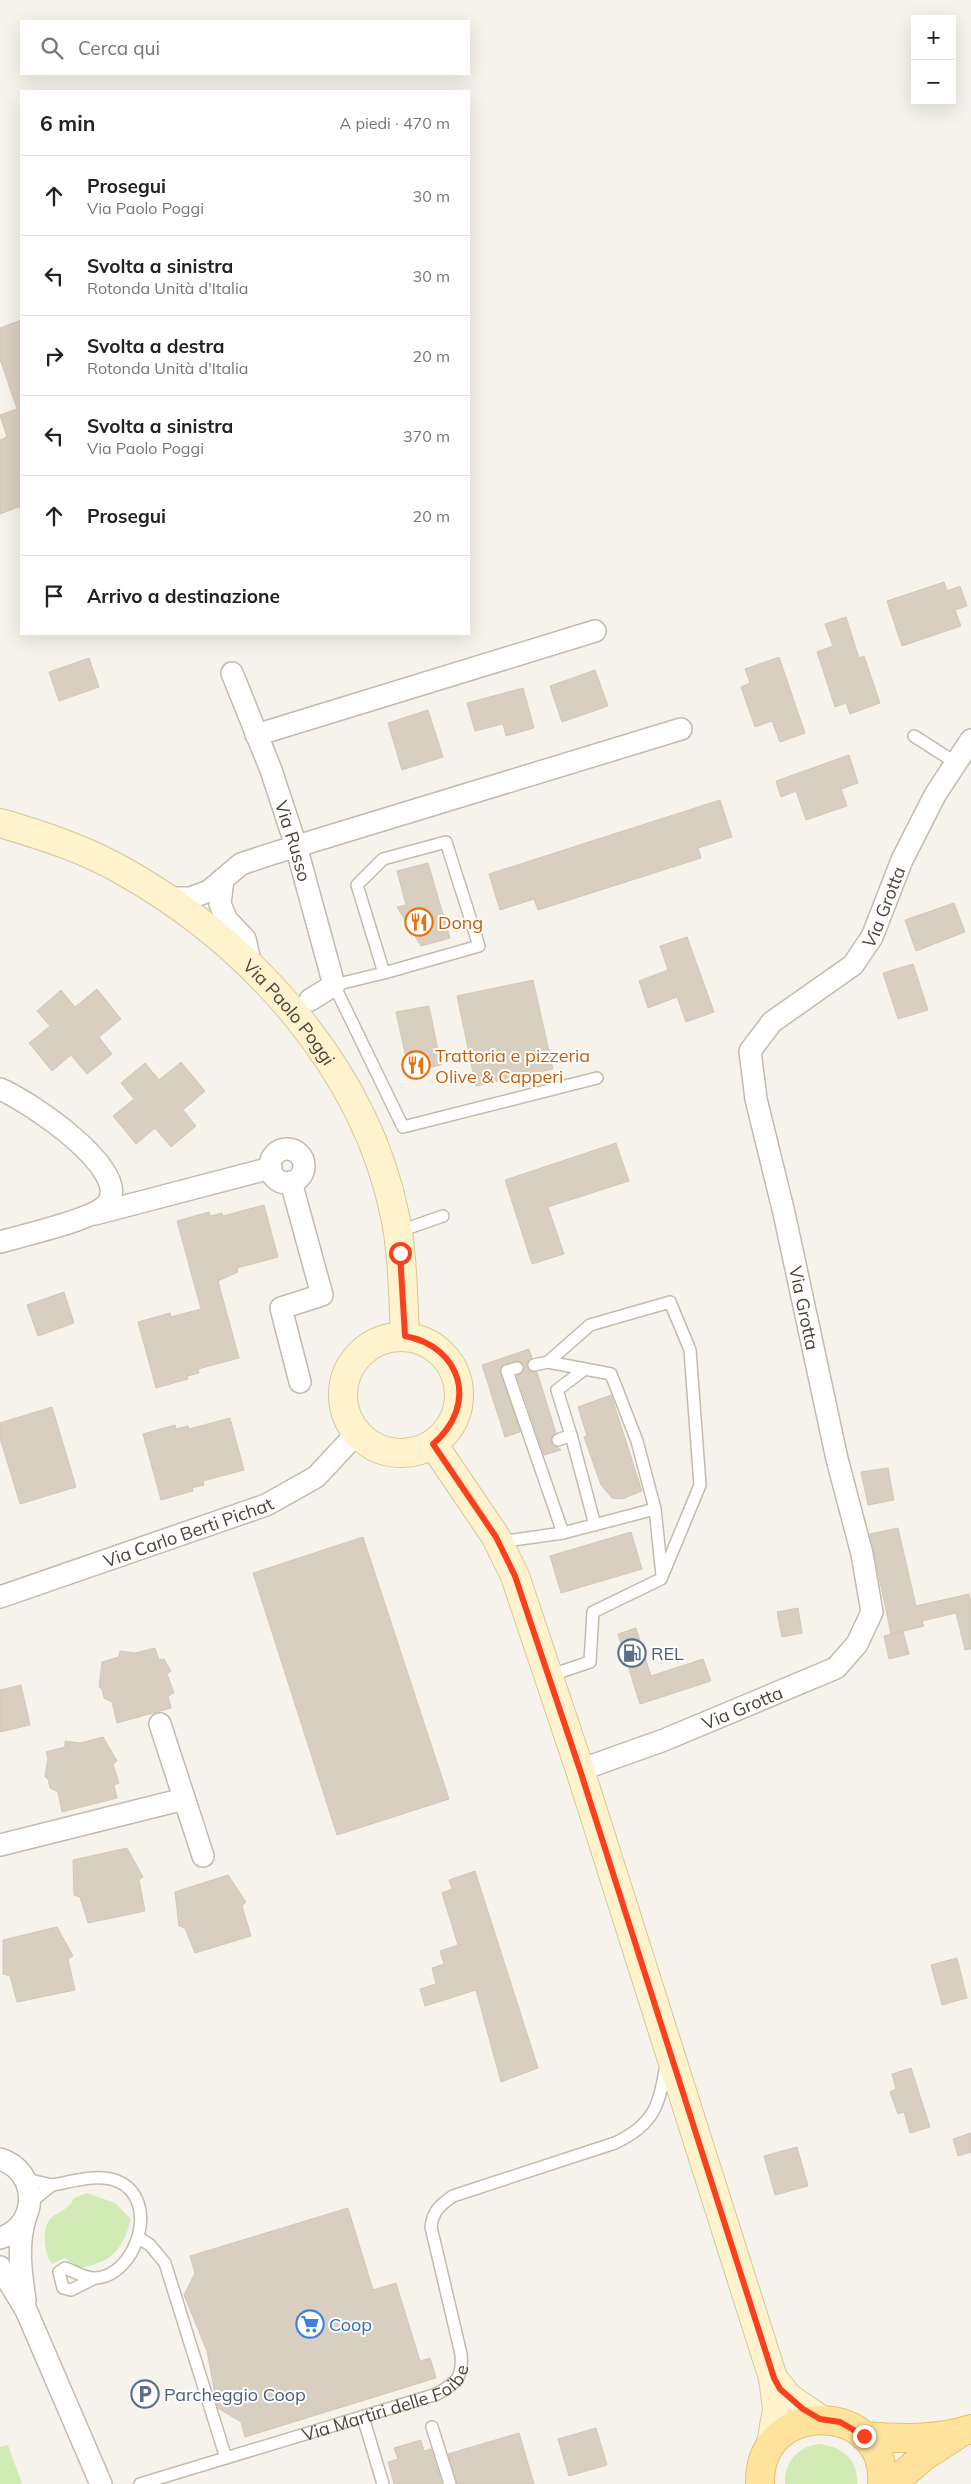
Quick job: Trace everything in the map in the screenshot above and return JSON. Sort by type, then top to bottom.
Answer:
[{"type":"main road","name":"Via Paolo Poggi","points":[[0,822],[39,834],[122,870],[166,898],[202,924],[251,966],[278,994],[302,1024],[353,1102],[385,1178],[398,1232],[405,1336]]},
{"type":"main road","points":[[405,1336],[431,1344],[450,1362],[456,1374],[459,1393],[457,1413],[443,1435],[433,1444],[407,1453],[393,1453],[367,1443],[357,1433],[346,1416],[342,1397],[345,1378],[354,1360],[368,1346],[386,1338],[405,1336]]},
{"type":"main road","points":[[433,1444],[499,1542],[515,1576],[580,1770],[774,2378],[777,2409],[771,2444],[756,2481]]},
{"type":"main road","points":[[774,2378],[788,2397],[820,2419]]},
{"type":"main road","points":[[771,2444],[792,2426],[820,2419],[840,2422],[864,2436],[874,2449],[880,2463],[882,2484]]},
{"type":"main road","points":[[864,2436],[902,2438],[965,2431]]},
{"type":"main road","points":[[892,2484],[923,2457],[965,2431]]},
{"type":"street","points":[[256,735],[595,631]]},
{"type":"street","name":"Via Russo","points":[[232,672],[271,770],[296,846],[334,985]]},
{"type":"street","points":[[166,898],[190,898],[208,891],[241,864],[680,729]]},
{"type":"street","name":"Via Grotta","points":[[580,1770],[664,1740],[836,1668],[858,1644],[872,1612],[862,1554],[837,1458],[784,1213],[756,1099],[750,1051],[772,1022],[853,965],[872,937],[902,860],[935,795],[971,740]]},
{"type":"street","points":[[223,880],[220,904],[227,920],[245,939],[251,966]]},
{"type":"street","points":[[310,1000],[334,985]]},
{"type":"street","points":[[0,1088],[53,1120],[92,1155],[105,1174],[111,1192],[108,1203],[95,1214]]},
{"type":"street","points":[[289,1149],[299,1154],[302,1158],[304,1169],[298,1179],[290,1182],[278,1180],[271,1168],[271,1160],[278,1152],[289,1149]]},
{"type":"street","points":[[0,1242],[95,1214],[271,1168]]},
{"type":"street","points":[[290,1182],[322,1294],[282,1308],[300,1382]]},
{"type":"street","name":"Via Carlo Berti Pichat","points":[[0,1596],[266,1505],[316,1477],[357,1433]]},
{"type":"street","points":[[160,1724],[203,1856]]},
{"type":"street","points":[[0,1845],[184,1799]]},
{"type":"street","points":[[2,2156],[26,2179],[29,2188],[28,2211],[21,2232],[20,2253],[26,2310]]},
{"type":"street","points":[[0,2238],[13,2232],[28,2211]]},
{"type":"street","points":[[0,2267],[26,2310],[100,2484]]},
{"type":"lane","points":[[914,736],[956,763]]},
{"type":"lane","points":[[384,973],[357,885],[383,859],[446,842],[480,946],[384,973],[334,985],[403,1127],[597,1078]]},
{"type":"lane","points":[[398,1232],[443,1216]]},
{"type":"lane","points":[[548,1362],[590,1325],[670,1302],[690,1350],[700,1485],[662,1576],[593,1612],[590,1662],[548,1676]]},
{"type":"lane","points":[[534,1365],[548,1362],[611,1374],[636,1441],[655,1509],[662,1576]]},
{"type":"lane","points":[[517,1368],[507,1371],[537,1446],[563,1534]]},
{"type":"lane","points":[[585,1369],[557,1390],[595,1525]]},
{"type":"lane","points":[[558,1440],[571,1435]]},
{"type":"lane","points":[[499,1542],[563,1534],[655,1509]]},
{"type":"lane","name":"Via Martiri delle Foibe","points":[[140,2484],[436,2394],[454,2384],[462,2371],[461,2354],[431,2227],[432,2216],[440,2204],[453,2196],[615,2143],[631,2136],[646,2123],[658,2105],[669,2049]]},
{"type":"lane","points":[[26,2179],[52,2185],[106,2178],[126,2186],[136,2198],[141,2223],[139,2238],[124,2263],[111,2273],[95,2278]]},
{"type":"lane","points":[[28,2211],[52,2185]]},
{"type":"lane","points":[[139,2238],[150,2245],[165,2263],[226,2458]]},
{"type":"lane","points":[[362,2417],[383,2484]]},
{"type":"lane","points":[[432,2427],[450,2484]]},
{"type":"green space","points":[[87,2193],[115,2203],[131,2219],[124,2239],[114,2253],[100,2263],[79,2268],[65,2258],[52,2264],[47,2254],[45,2241],[48,2222],[70,2205],[74,2198]]},
{"type":"green space","points":[[820,2444],[835,2448],[848,2456],[855,2468],[857,2484],[785,2484],[787,2469],[794,2456],[805,2448]]},
{"type":"green space","points":[[8,2445],[22,2484],[0,2484],[0,2447]]},
{"type":"building","points":[[20,320],[20,506],[0,514],[0,440],[7,437],[0,415],[17,409],[0,359],[0,328]]},
{"type":"building","points":[[944,582],[947,591],[960,586],[967,606],[955,610],[961,626],[902,646],[887,601]]},
{"type":"building","points":[[846,617],[859,658],[864,656],[880,703],[850,714],[846,703],[835,707],[817,652],[833,646],[825,624]]},
{"type":"building","points":[[779,657],[805,733],[780,742],[772,721],[755,727],[741,687],[750,683],[745,669]]},
{"type":"building","points":[[89,658],[99,687],[59,701],[49,672]]},
{"type":"building","points":[[595,670],[608,706],[562,722],[550,686]]},
{"type":"building","points":[[523,688],[534,728],[506,736],[503,724],[475,731],[467,703]]},
{"type":"building","points":[[428,710],[443,757],[402,770],[388,723]]},
{"type":"building","points":[[849,755],[858,783],[841,789],[847,806],[806,820],[796,791],[781,797],[776,781]]},
{"type":"building","points":[[720,800],[732,837],[698,848],[701,858],[538,910],[534,899],[500,910],[489,874]]},
{"type":"building","points":[[428,863],[450,938],[421,946],[397,907],[406,905],[397,871]]},
{"type":"building","points":[[954,903],[965,932],[916,951],[905,920]]},
{"type":"building","points":[[687,937],[714,1012],[686,1022],[677,997],[648,1008],[639,981],[668,970],[660,946]]},
{"type":"building","points":[[913,964],[928,1010],[898,1019],[883,973]]},
{"type":"building","points":[[533,980],[553,1069],[476,1086],[457,996]]},
{"type":"building","points":[[97,989],[121,1019],[99,1037],[112,1054],[87,1074],[71,1055],[52,1071],[29,1043],[50,1026],[37,1011],[61,990],[75,1007]]},
{"type":"building","points":[[429,1006],[441,1065],[409,1072],[396,1012]]},
{"type":"building","points":[[181,1062],[205,1091],[183,1110],[196,1126],[171,1147],[155,1128],[136,1144],[113,1116],[134,1099],[121,1083],[145,1063],[159,1080]]},
{"type":"building","points":[[616,1143],[629,1181],[548,1207],[564,1254],[532,1264],[505,1180]]},
{"type":"building","points":[[264,1205],[278,1257],[237,1268],[238,1272],[218,1281],[239,1358],[198,1369],[199,1373],[187,1376],[188,1379],[156,1388],[138,1322],[170,1313],[171,1317],[201,1309],[177,1221],[209,1212],[210,1216],[222,1213],[223,1216]]},
{"type":"building","points":[[64,1292],[74,1323],[38,1336],[27,1305]]},
{"type":"building","points":[[529,1349],[532,1358],[527,1362],[527,1367],[531,1372],[537,1372],[556,1433],[552,1436],[551,1442],[561,1450],[544,1455],[517,1376],[524,1370],[522,1363],[515,1361],[504,1364],[500,1369],[520,1432],[505,1437],[482,1365]]},
{"type":"building","points":[[611,1395],[642,1491],[622,1499],[612,1498],[601,1485],[584,1437],[587,1436],[578,1407]]},
{"type":"building","points":[[52,1407],[76,1487],[20,1504],[0,1438],[0,1423]]},
{"type":"building","points":[[230,1418],[244,1470],[203,1481],[204,1485],[192,1488],[193,1491],[161,1500],[143,1434],[175,1425],[176,1429],[188,1426],[189,1429]]},
{"type":"building","points":[[888,1468],[894,1500],[868,1505],[861,1472]]},
{"type":"building","points":[[898,1528],[916,1606],[969,1594],[971,1603],[971,1649],[965,1650],[956,1613],[922,1621],[924,1626],[891,1634],[870,1534]]},
{"type":"building","points":[[631,1532],[642,1569],[561,1593],[550,1556]]},
{"type":"building","points":[[363,1537],[449,1799],[337,1835],[253,1573]]},
{"type":"building","points":[[798,1608],[802,1633],[782,1637],[777,1612]]},
{"type":"building","points":[[636,1628],[651,1676],[703,1659],[711,1681],[640,1704],[618,1634]]},
{"type":"building","points":[[903,1631],[909,1654],[889,1659],[884,1636]]},
{"type":"building","points":[[155,1648],[159,1660],[164,1659],[171,1671],[167,1674],[174,1693],[168,1696],[171,1708],[117,1723],[112,1702],[104,1698],[102,1689],[99,1687],[102,1662],[119,1657],[120,1651],[135,1653]]},
{"type":"building","points":[[21,1685],[30,1725],[0,1732],[0,1690]]},
{"type":"building","points":[[103,1737],[117,1761],[113,1764],[119,1783],[114,1785],[117,1798],[62,1812],[58,1792],[50,1788],[48,1779],[45,1777],[48,1758],[46,1752],[65,1747],[65,1741],[80,1743]]},
{"type":"building","points":[[127,1848],[143,1877],[139,1880],[145,1911],[88,1923],[80,1897],[74,1895],[73,1860]]},
{"type":"building","points":[[475,1871],[538,2068],[501,2082],[476,1990],[425,2006],[420,1989],[436,1984],[432,1968],[444,1964],[440,1951],[458,1945],[442,1893],[452,1889],[449,1880]]},
{"type":"building","points":[[228,1875],[246,1902],[242,1906],[251,1936],[195,1953],[185,1928],[179,1926],[175,1892]]},
{"type":"building","points":[[57,1927],[73,1956],[68,1959],[75,1990],[17,2002],[10,1976],[3,1974],[3,1940]]},
{"type":"building","points":[[957,1958],[967,1998],[942,2005],[931,1965]]},
{"type":"building","points":[[911,2068],[930,2127],[910,2133],[904,2112],[898,2114],[890,2092],[896,2089],[892,2074]]},
{"type":"building","points":[[971,2133],[971,2152],[958,2156],[953,2139]]},
{"type":"building","points":[[797,2147],[808,2186],[775,2195],[764,2156]]},
{"type":"building","name":"Coop","points":[[348,2208],[373,2290],[396,2283],[420,2361],[430,2358],[436,2378],[245,2437],[241,2422],[218,2408],[217,2405],[207,2351],[184,2295],[195,2273],[190,2256]]},
{"type":"building","points":[[596,2428],[607,2465],[569,2476],[558,2439]]},
{"type":"building","points":[[519,2433],[534,2484],[457,2484],[448,2454]]},
{"type":"building","points":[[421,2440],[424,2451],[431,2449],[442,2484],[394,2484],[388,2462],[398,2459],[394,2448]]},
{"type":"place","name":"Dong","points":[[419,922]]},
{"type":"place","name":"Trattoria e pizzeria Olive & Capperi","points":[[416,1065]]},
{"type":"place","name":"REL","points":[[632,1653]]},
{"type":"place","name":"Coop","points":[[310,2324]]},
{"type":"place","name":"Parcheggio Coop","points":[[145,2394]]},
{"type":"route","points":[[400,1253],[405,1336],[431,1344],[441,1352],[450,1362],[456,1374],[459,1387],[457,1413],[451,1425],[433,1444],[482,1513],[515,1576],[580,1770],[669,2049],[690,2122],[734,2250],[774,2378],[780,2389],[803,2409],[820,2419],[840,2422],[852,2427],[864,2436]]}]
